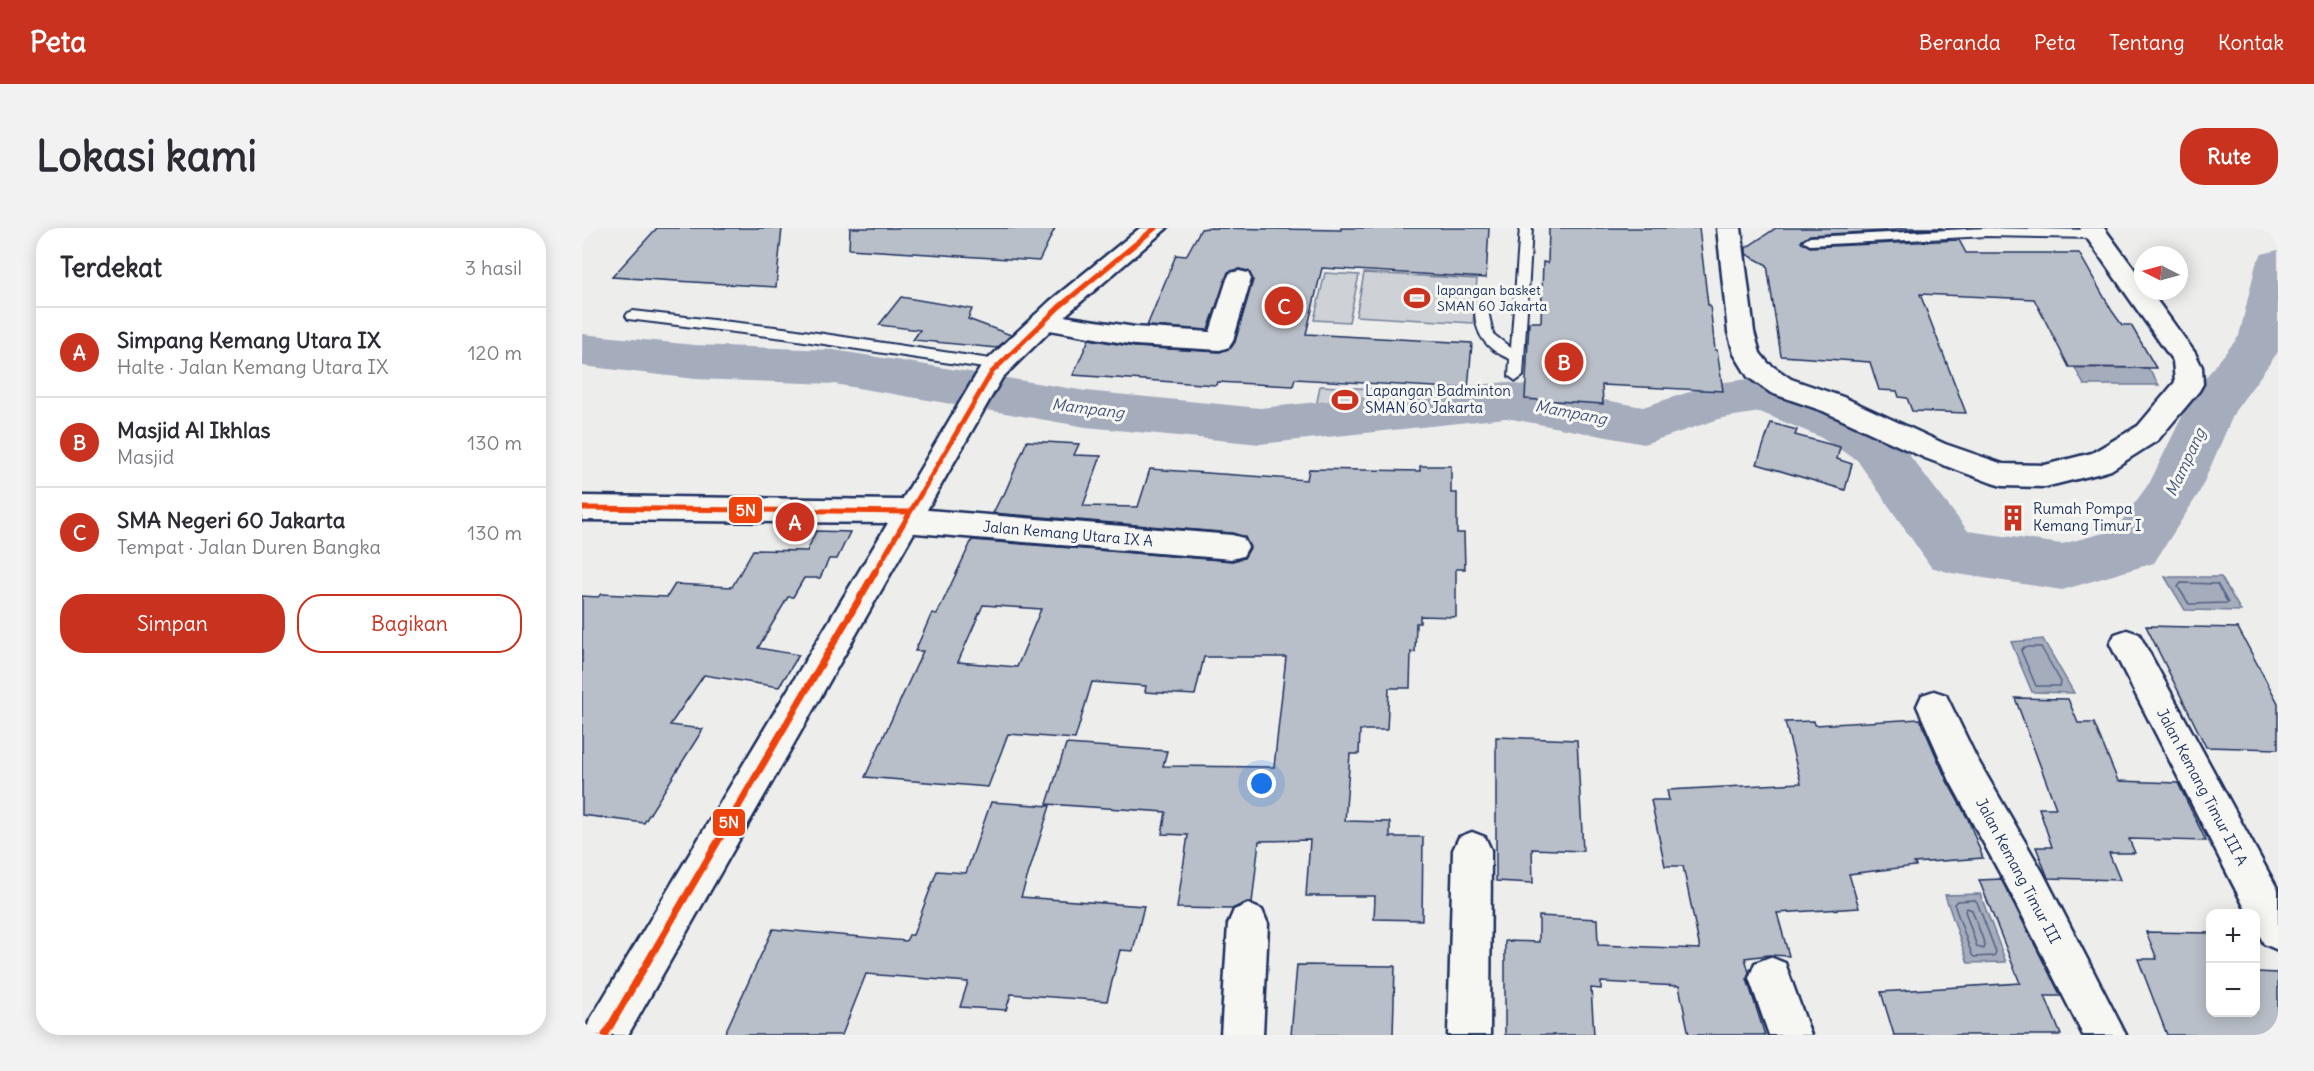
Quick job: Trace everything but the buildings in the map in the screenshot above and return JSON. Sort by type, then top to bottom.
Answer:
[{"type":"street","points":[[605,1035],[994,369],[1044,321],[1155,228]]},
{"type":"street","points":[[1729,228],[1741,332],[1747,354],[1758,370],[1781,386],[1833,404],[1935,452],[2002,476],[2044,476],[2101,462],[2148,434],[2189,384],[2189,367],[2186,359],[2094,231]]},
{"type":"street","points":[[1044,321],[1135,336],[1220,341],[1239,279]]},
{"type":"street","name":"Jalan Kemang Utara IX A","points":[[582,508],[907,516],[1232,547]]},
{"type":"street","name":"Jalan Kemang Timur III A","points":[[2127,644],[2278,930]]},
{"type":"street","name":"Jalan Kemang Timur III","points":[[1934,706],[1963,769],[2029,887],[2105,1035]]},
{"type":"street","points":[[1468,1035],[1472,850]]},
{"type":"street","points":[[1242,1035],[1248,924]]},
{"type":"street","points":[[1770,978],[1790,1035]]},
{"type":"street","points":[[582,1034],[594,1035]]},
{"type":"lane","points":[[1516,376],[1526,228]]},
{"type":"lane","points":[[1810,241],[1987,232],[2094,231]]},
{"type":"lane","points":[[1482,309],[1482,323],[1492,344],[1502,351],[1517,356]]},
{"type":"lane","points":[[633,316],[784,333],[994,369]]},
{"type":"shaded area","points":[[1325,273],[1359,275],[1349,322],[1314,320]]},
{"type":"shaded area","name":"lapangan basket SMAN 60 Jakarta","points":[[1364,273],[1477,279],[1473,323],[1356,316]]},
{"type":"shaded area","name":"Lapangan Badminton SMAN 60 Jakarta","points":[[1320,386],[1375,389],[1371,414],[1315,412]]},
{"type":"water","points":[[2075,368],[2148,368],[2159,385],[2084,385]]},
{"type":"water","points":[[2165,577],[2221,577],[2241,611],[2185,610]]},
{"type":"water","points":[[2043,639],[2074,693],[2032,692],[2011,642]]},
{"type":"water","points":[[1980,894],[2006,962],[1968,963],[1945,895]]},
{"type":"waterway","name":"Mampang","points":[[582,350],[695,362],[834,367],[1086,409],[1260,426],[1506,400],[1644,426],[1717,401],[1764,394],[1836,423],[1875,447],[1951,551],[2062,567],[2134,547],[2172,493],[2212,405],[2262,340],[2278,264]]},
{"type":"transit line","name":"5N","points":[[605,1035],[992,372],[1059,307],[1155,228]]},
{"type":"transit line","name":"5N","points":[[582,508],[909,512]]},
{"type":"place","name":"lapangan basket SMAN 60 Jakarta","points":[[1417,298]]},
{"type":"place","name":"SMA Negeri 60 Jakarta","points":[[1284,306]]},
{"type":"place","name":"Masjid Al Ikhlas","points":[[1564,362]]},
{"type":"place","name":"Lapangan Badminton SMAN 60 Jakarta","points":[[1345,400]]},
{"type":"place","name":"Rumah Pompa Kemang Timur I","points":[[2013,518]]},
{"type":"place","name":"Simpang Kemang Utara IX","points":[[795,522]]}]
